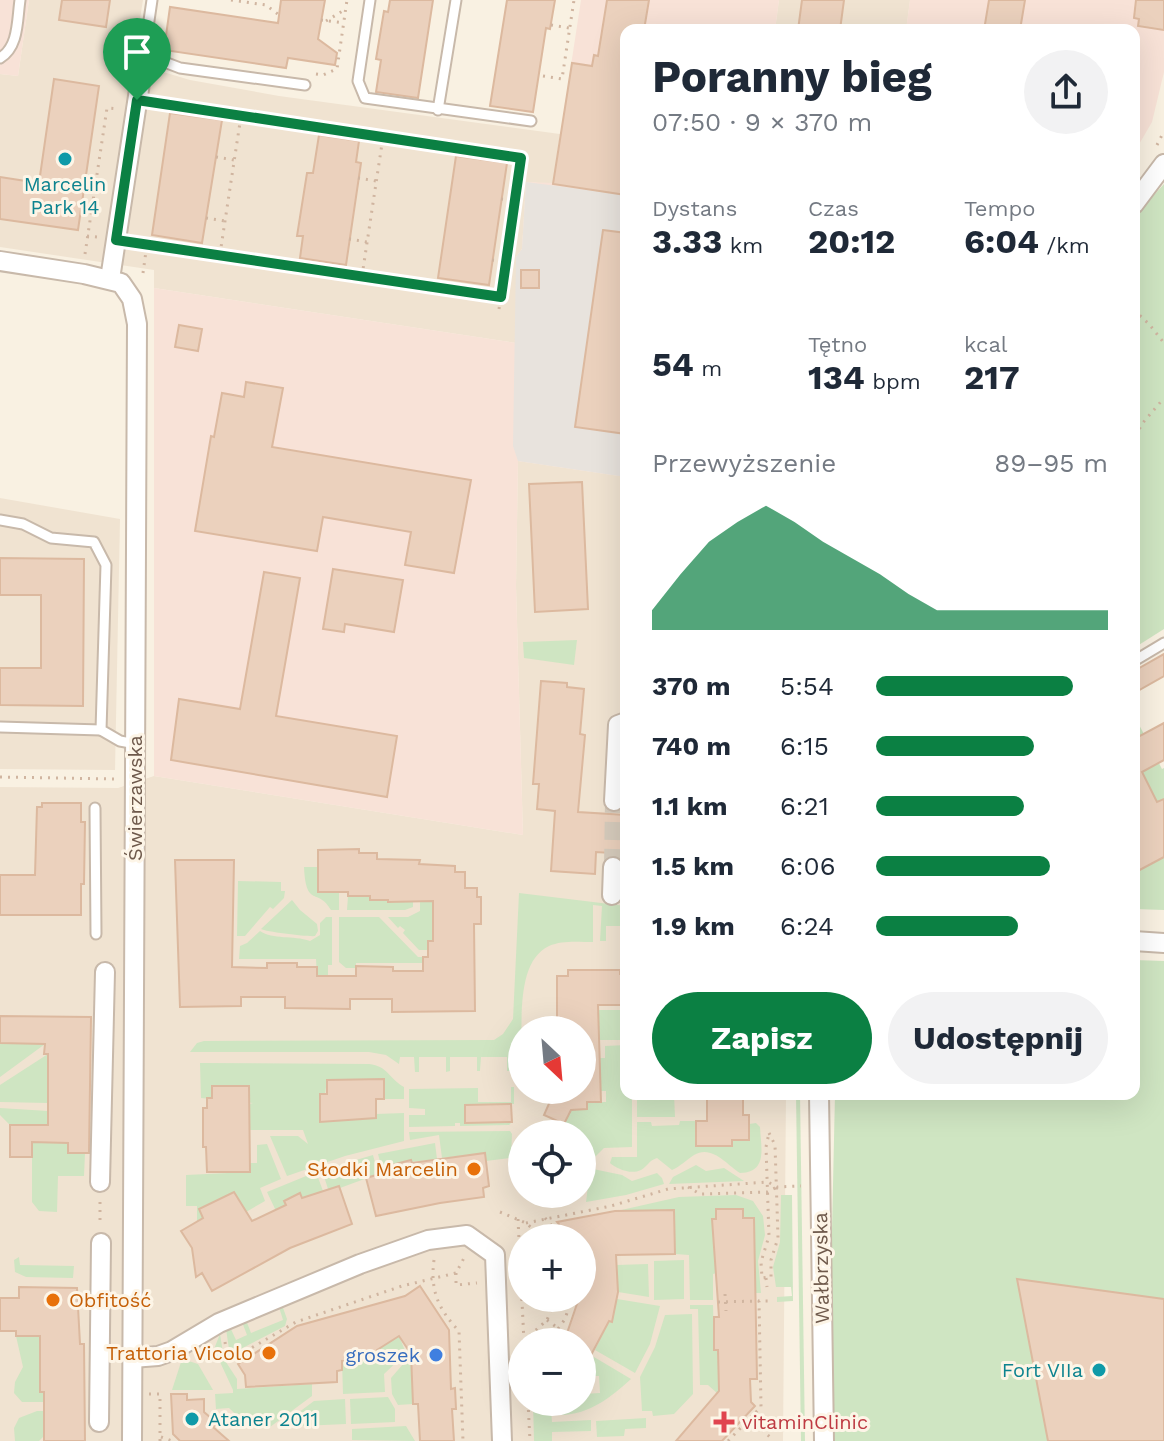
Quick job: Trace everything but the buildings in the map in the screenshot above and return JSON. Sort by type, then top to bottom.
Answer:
[{"type":"street","points":[[0,261],[110,279],[134,86]]},
{"type":"street","points":[[1140,196],[1164,164]]},
{"type":"street","name":"Świerzawska","points":[[110,279],[128,290],[136,310],[137,324],[132,1441]]},
{"type":"street","points":[[614,801],[620,724]]},
{"type":"street","points":[[613,867],[619,895]]},
{"type":"street","points":[[1140,941],[1164,943]]},
{"type":"street","points":[[100,1182],[105,972]]},
{"type":"street","name":"Wałbrzyska","points":[[819,1100],[824,1441]]},
{"type":"street","points":[[132,1358],[158,1356],[172,1351],[219,1323],[360,1264],[428,1240],[467,1235],[495,1255],[502,1441]]},
{"type":"street","points":[[99,1422],[101,1243]]},
{"type":"lane","points":[[0,58],[14,43],[20,0]]},
{"type":"lane","points":[[152,0],[146,41],[154,58],[180,68],[305,85]]},
{"type":"lane","points":[[370,0],[358,81],[361,94],[371,101],[531,121]]},
{"type":"lane","points":[[438,110],[456,0]]},
{"type":"lane","points":[[0,520],[23,524],[51,538],[94,542],[106,565],[101,730]]},
{"type":"lane","points":[[1140,657],[1164,643]]},
{"type":"lane","points":[[0,727],[101,730],[120,741],[136,744]]},
{"type":"lane","points":[[95,808],[96,934]]},
{"type":"path","points":[[231,0],[266,5],[279,15]]},
{"type":"path","points":[[310,74],[323,75],[337,69],[347,0]]},
{"type":"path","points":[[543,76],[562,79],[574,0]]},
{"type":"path","points":[[344,23],[324,20],[346,9]]},
{"type":"path","points":[[551,25],[569,28]]},
{"type":"path","points":[[131,31],[134,86],[241,116],[521,158],[499,309]]},
{"type":"path","points":[[84,274],[107,108],[119,109]]},
{"type":"path","points":[[220,255],[241,116]]},
{"type":"path","points":[[362,276],[383,137]]},
{"type":"path","points":[[216,157],[234,160]]},
{"type":"path","points":[[358,178],[376,181]]},
{"type":"path","points":[[501,199],[515,201]]},
{"type":"path","points":[[206,218],[225,221]]},
{"type":"path","points":[[87,236],[501,297]]},
{"type":"path","points":[[349,239],[367,242]]},
{"type":"path","points":[[143,273],[147,244]]},
{"type":"path","points":[[492,260],[506,262]]},
{"type":"path","points":[[1140,316],[1164,343]]},
{"type":"path","points":[[1140,428],[1164,398]]},
{"type":"path","points":[[0,777],[135,780]]},
{"type":"path","points":[[769,1133],[775,1145],[777,1187],[778,1238],[771,1260],[771,1277],[762,1278],[761,1268],[769,1236],[766,1147],[769,1133]]},
{"type":"path","points":[[100,1182],[101,1243]]},
{"type":"path","points":[[500,1212],[526,1223],[611,1206],[687,1186],[768,1182],[777,1187]]},
{"type":"path","points":[[687,1186],[700,1194],[767,1192],[777,1187],[805,1186]]},
{"type":"path","points":[[545,1218],[550,1224]]},
{"type":"path","points":[[518,1219],[523,1328]]},
{"type":"path","points":[[445,1238],[435,1257],[432,1278],[435,1298],[445,1316],[459,1331],[463,1441]]},
{"type":"path","points":[[219,1323],[226,1349],[234,1358],[296,1322],[456,1273],[463,1259],[479,1241]]},
{"type":"path","points":[[766,1278],[767,1287]]},
{"type":"path","points":[[725,1294],[726,1311]]},
{"type":"path","points":[[728,1441],[761,1407],[759,1301]]},
{"type":"path","points":[[718,1302],[769,1301]]},
{"type":"path","points":[[540,1328],[551,1312]]},
{"type":"path","points":[[547,1320],[558,1328]]},
{"type":"path","points":[[145,1394],[160,1394],[161,1439],[172,1441]]},
{"type":"path","points":[[529,1416],[530,1441]]},
{"type":"path","points":[[750,1419],[771,1438]]},
{"type":"shaded area","points":[[0,0],[29,0],[18,76],[0,74]]},
{"type":"shaded area","points":[[29,0],[143,0],[133,63],[190,80],[279,96],[560,134],[553,184],[526,182],[522,249],[516,257],[516,343],[154,288],[154,270],[0,247],[0,74],[18,76]]},
{"type":"shaded area","points":[[581,0],[779,0],[776,24],[620,24],[620,476],[518,461],[516,586],[523,835],[154,776],[154,288],[516,343],[516,257],[522,249],[526,182],[553,183]]},
{"type":"shaded area","points":[[779,0],[910,0],[907,24],[776,24]]},
{"type":"shaded area","points":[[910,0],[1164,0],[1164,72],[1152,122],[1140,143],[1140,24],[907,24]]},
{"type":"shaded area","points":[[526,182],[620,194],[620,476],[518,461],[513,446],[516,257],[522,249]]},
{"type":"shaded area","points":[[518,461],[620,476],[620,1100],[786,1100],[783,1441],[0,1441],[0,787],[118,788],[154,776],[523,835],[516,586]]},
{"type":"shaded area","points":[[0,498],[120,519],[115,770],[0,769]]},
{"type":"green space","points":[[1164,184],[1164,629],[1140,644],[1140,210]]},
{"type":"green space","points":[[577,640],[574,665],[524,658],[523,642]]},
{"type":"green space","points":[[1140,727],[1164,768],[1164,910],[1140,909]]},
{"type":"green space","points":[[304,867],[318,867],[319,892],[339,892],[339,910],[331,910],[322,899],[310,893]]},
{"type":"green space","points":[[238,881],[281,882],[281,891],[285,891],[284,898],[273,909],[270,907],[245,936],[237,936]]},
{"type":"green space","points":[[519,893],[620,905],[620,926],[606,926],[606,941],[600,941],[602,906],[593,905],[593,942],[559,943],[538,954],[526,980],[522,1016],[513,1016]]},
{"type":"green space","points":[[348,896],[413,902],[413,907],[405,910],[347,910]]},
{"type":"green space","points":[[292,900],[317,924],[315,936],[261,929]]},
{"type":"green space","points":[[420,901],[433,901],[433,941],[428,950],[419,950],[403,933],[405,930],[400,926],[398,928],[388,917],[408,917],[420,911]]},
{"type":"green space","points":[[326,917],[332,917],[332,965],[328,965],[328,976],[317,976],[316,959],[239,959],[240,946],[260,931],[271,936],[310,941],[320,935],[320,923]]},
{"type":"green space","points":[[339,917],[379,917],[418,957],[423,957],[423,963],[356,963],[356,968],[346,968],[339,962]]},
{"type":"green space","points":[[1140,960],[1164,961],[1164,1441],[834,1441],[831,1275],[835,1100],[1140,1100]]},
{"type":"green space","points":[[592,1010],[620,1010],[620,1040],[596,1040],[596,1016],[592,1016]]},
{"type":"green space","points":[[508,1026],[508,1071],[507,1057],[481,1057],[480,1071],[477,1071],[477,1057],[450,1057],[450,1071],[446,1072],[446,1057],[419,1057],[419,1072],[415,1072],[414,1057],[400,1057],[399,1064],[386,1055],[369,1052],[190,1052],[197,1043],[204,1041],[494,1040]]},
{"type":"green space","points":[[0,1043],[45,1044],[0,1077]]},
{"type":"green space","points":[[620,1045],[620,1100],[632,1100],[632,1147],[604,1148],[596,1156],[596,1120],[566,1120],[571,1110],[587,1109],[587,1104],[606,1102],[606,1091],[601,1091],[600,1058],[605,1058],[605,1046]]},
{"type":"green space","points":[[48,1054],[48,1103],[0,1102],[0,1085]]},
{"type":"green space","points":[[200,1063],[375,1065],[404,1087],[404,1099],[384,1099],[383,1079],[327,1080],[321,1122],[404,1113],[404,1141],[345,1156],[287,1176],[270,1136],[298,1136],[308,1144],[303,1130],[249,1130],[249,1104],[253,1103],[201,1098]]},
{"type":"green space","points":[[478,1088],[478,1102],[514,1104],[466,1105],[508,1121],[508,1125],[460,1126],[460,1123],[455,1123],[455,1126],[409,1127],[409,1115],[425,1115],[425,1109],[409,1108],[409,1089]]},
{"type":"green space","points":[[637,1100],[674,1100],[675,1117],[637,1117]]},
{"type":"green space","points":[[796,1100],[800,1100],[805,1441],[801,1441]]},
{"type":"green space","points":[[0,1108],[48,1111],[47,1142],[68,1140],[68,1153],[85,1153],[84,1176],[58,1176],[57,1212],[39,1211],[32,1202],[32,1126],[10,1125],[0,1115]]},
{"type":"green space","points":[[680,1121],[696,1121],[697,1146],[732,1146],[732,1140],[749,1140],[749,1124],[756,1123],[760,1127],[759,1164],[749,1172],[740,1173],[707,1152],[694,1155],[672,1170],[657,1158],[633,1172],[610,1163],[612,1157],[637,1157],[637,1122],[651,1122],[652,1126],[679,1125]]},
{"type":"green space","points":[[508,1131],[508,1158],[486,1161],[485,1153],[442,1158],[439,1135],[410,1140],[409,1132]]},
{"type":"green space","points":[[435,1143],[437,1159],[393,1164],[394,1171],[383,1173],[378,1154]]},
{"type":"green space","points":[[267,1144],[281,1179],[260,1188],[265,1201],[246,1212],[218,1208],[215,1201],[199,1209],[203,1218],[197,1221],[197,1206],[186,1206],[186,1175],[249,1172],[250,1163],[257,1163],[257,1145]]},
{"type":"green space","points":[[373,1155],[378,1174],[340,1188],[328,1189],[322,1170]]},
{"type":"green space","points":[[696,1165],[706,1171],[724,1168],[744,1181],[669,1184],[673,1177]]},
{"type":"green space","points":[[596,1170],[622,1175],[632,1181],[657,1173],[662,1178],[664,1184],[596,1200]]},
{"type":"green space","points":[[316,1172],[323,1191],[304,1202],[300,1193],[288,1208],[284,1200],[286,1206],[276,1211],[267,1192]]},
{"type":"green space","points":[[736,1195],[753,1201],[763,1216],[765,1235],[758,1261],[761,1293],[755,1293],[743,1209],[717,1209],[716,1219],[712,1219],[712,1233],[717,1233],[713,1300],[690,1300],[689,1255],[675,1254],[674,1210],[617,1211],[679,1197]]},
{"type":"green space","points":[[781,1195],[792,1195],[793,1301],[777,1302],[777,1297],[792,1296],[791,1287],[776,1287],[773,1267],[780,1242]]},
{"type":"green space","points":[[19,1257],[20,1265],[74,1266],[73,1278],[26,1277],[15,1272],[14,1260]]},
{"type":"green space","points":[[684,1260],[684,1299],[654,1300],[654,1261]]},
{"type":"green space","points":[[648,1264],[649,1297],[618,1292],[617,1265]]},
{"type":"green space","points":[[617,1299],[660,1306],[650,1344],[635,1373],[596,1351],[609,1321],[612,1322]]},
{"type":"green space","points":[[282,1305],[287,1319],[285,1326],[235,1352],[229,1349],[226,1329],[230,1327],[236,1340],[247,1335],[242,1322],[246,1320],[251,1333],[283,1320],[279,1307]]},
{"type":"green space","points":[[690,1305],[713,1305],[714,1342],[718,1343],[719,1384],[722,1388],[717,1393],[708,1385],[700,1385],[698,1309],[690,1309]]},
{"type":"green space","points":[[692,1314],[693,1394],[674,1414],[653,1416],[652,1411],[642,1411],[640,1377],[655,1347],[665,1315]]},
{"type":"green space","points":[[220,1334],[224,1359],[237,1379],[237,1389],[312,1384],[312,1396],[270,1427],[250,1428],[229,1408],[216,1409],[215,1394],[233,1393],[214,1349]]},
{"type":"green space","points":[[16,1336],[56,1336],[44,1402],[22,1402],[14,1393],[15,1382],[23,1367]]},
{"type":"green space","points":[[399,1336],[406,1353],[384,1374],[385,1392],[343,1394],[342,1361],[377,1359],[377,1350]]},
{"type":"green space","points":[[411,1355],[413,1404],[398,1405],[392,1394],[391,1378]]},
{"type":"green space","points":[[596,1358],[631,1379],[596,1404],[596,1393],[600,1393],[599,1376],[596,1376]]},
{"type":"green space","points":[[182,1359],[198,1364],[213,1390],[172,1390]]},
{"type":"green space","points":[[388,1397],[395,1409],[395,1422],[351,1424],[350,1399]]},
{"type":"green space","points":[[345,1399],[346,1424],[279,1427],[314,1401]]},
{"type":"green space","points":[[44,1411],[44,1436],[39,1441],[15,1441],[14,1428],[19,1418]]},
{"type":"green space","points":[[533,1416],[552,1416],[552,1422],[591,1420],[591,1431],[552,1432],[552,1441],[534,1441]]},
{"type":"green space","points":[[646,1418],[646,1428],[625,1429],[624,1436],[597,1437],[596,1421]]},
{"type":"green space","points":[[406,1426],[415,1441],[352,1440],[352,1429]]},
{"type":"tunnel","points":[[613,867],[614,801]]},
{"type":"place","name":"Marcelin Park 14","points":[[65,159]]},
{"type":"place","name":"Słodki Marcelin","points":[[474,1169]]},
{"type":"place","name":"Obfitość","points":[[53,1300]]},
{"type":"place","name":"Trattoria Vicolo","points":[[269,1353]]},
{"type":"place","name":"groszek","points":[[436,1355]]},
{"type":"place","name":"Fort VIIa","points":[[1099,1370]]},
{"type":"place","name":"Ataner 2011","points":[[192,1419]]},
{"type":"place","name":"vitaminClinic","points":[[724,1422]]},
{"type":"route","points":[[137,100],[521,158],[501,297],[116,240],[137,100]]}]
